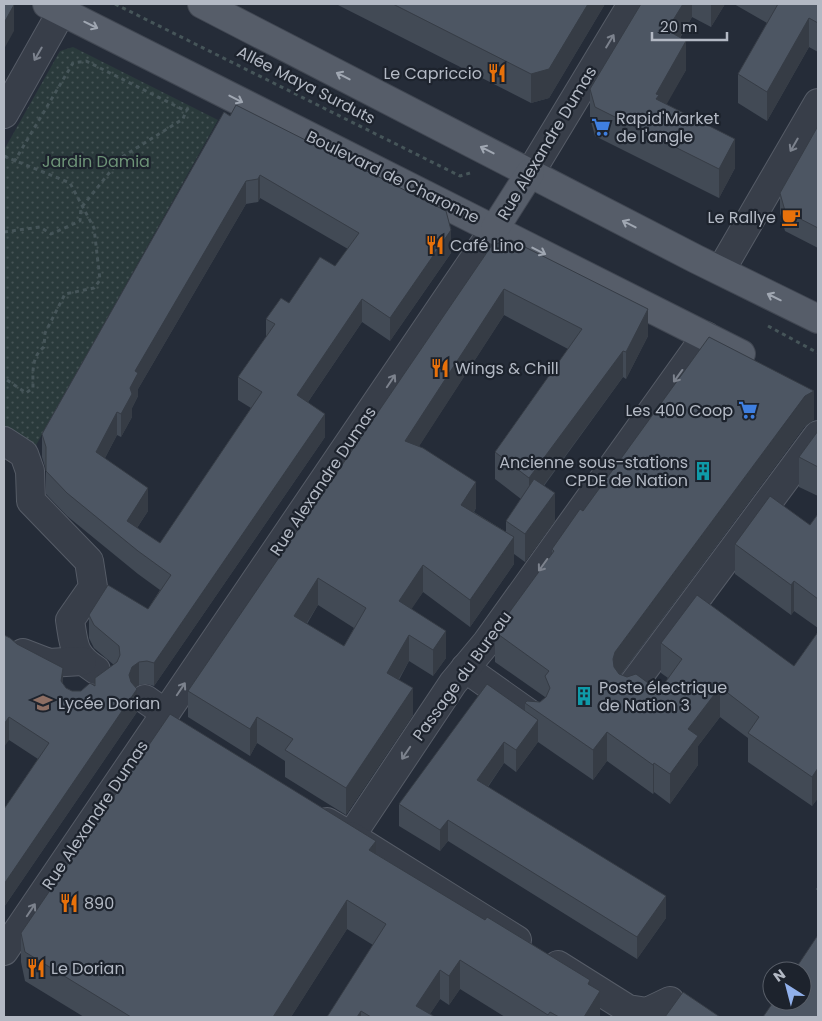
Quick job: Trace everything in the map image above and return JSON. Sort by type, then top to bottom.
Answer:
[{"type":"main road","points":[[202,4],[818,319]]},
{"type":"main road","name":"Boulevard de Charonne","points":[[55,8],[496,228],[765,366]]},
{"type":"main road","name":"Rue Alexandre Dumas","points":[[496,228],[530,173]]},
{"type":"street","name":"Rue Alexandre Dumas","points":[[530,173],[632,4]]},
{"type":"street","points":[[4,114],[55,8]]},
{"type":"street","points":[[721,270],[818,103]]},
{"type":"street","name":"Rue Alexandre Dumas","points":[[4,951],[157,710],[496,228]]},
{"type":"street","name":"Passage du Bureau","points":[[351,836],[453,683],[487,642],[706,336]]},
{"type":"street","points":[[628,691],[818,435]]},
{"type":"street","points":[[4,441],[24,454],[28,461],[31,501],[89,561],[92,587],[70,620],[74,650],[94,669]]},
{"type":"street","points":[[23,653],[49,663],[94,669]]},
{"type":"street","points":[[465,668],[534,717]]},
{"type":"street","points":[[81,694],[90,683],[94,669]]},
{"type":"street","points":[[157,710],[185,734]]},
{"type":"street","points":[[309,811],[628,1009],[647,1012],[670,1001]]},
{"type":"path","name":"Allée Maya Surduts","points":[[115,4],[460,176],[473,173]]},
{"type":"path","points":[[14,162],[73,63],[86,60],[186,111]]},
{"type":"path","points":[[4,232],[40,227],[51,234],[80,221],[81,208],[122,158],[183,120],[190,106]]},
{"type":"path","points":[[4,156],[14,162],[70,183],[81,208],[94,228],[100,280],[94,288],[65,294],[45,333],[44,347],[37,352],[33,367],[33,388],[26,393],[4,378]]},
{"type":"green space","name":"Jardin Damia","points":[[73,47],[218,120],[35,447],[4,429],[4,150],[60,51]]},
{"type":"building","points":[[4,4],[14,5],[4,23]]},
{"type":"building","points":[[393,4],[588,4],[549,69],[531,74]]},
{"type":"building","points":[[641,4],[683,4],[667,30],[686,41],[656,94],[659,95],[656,99],[735,139],[719,169],[595,107],[590,89]]},
{"type":"building","points":[[778,4],[818,4],[818,23],[809,18],[767,92],[738,74]]},
{"type":"building","points":[[236,105],[446,211],[451,230],[390,318],[362,299],[297,395],[325,414],[154,663],[147,661],[139,662],[132,667],[129,675],[131,682],[137,689],[4,884],[4,809],[49,743],[9,717],[4,724],[4,635],[17,644],[63,668],[61,681],[66,688],[72,691],[81,691],[90,683],[95,686],[95,678],[117,662],[120,655],[119,646],[94,625],[89,615],[108,585],[148,609],[171,575],[138,551],[67,493],[46,471],[46,447],[42,434],[224,112],[230,116]],"holes":[[[260,175],[359,233],[335,266],[320,257],[289,303],[281,298],[266,319],[275,324],[238,377],[262,392],[160,543],[127,521],[148,488],[96,452],[117,412],[121,414],[132,394],[130,388],[138,373],[135,371],[246,181],[258,179]]]},
{"type":"building","points":[[818,126],[818,228],[785,211],[780,193]]},
{"type":"building","points":[[511,240],[648,309],[626,352],[623,351],[529,478],[495,452],[582,329],[504,289],[405,441],[423,448],[476,482],[461,505],[514,537],[470,600],[423,565],[399,601],[446,631],[433,650],[409,635],[387,673],[413,688],[346,788],[285,750],[293,739],[257,717],[250,729],[188,691],[492,245]],"holes":[[[318,578],[366,608],[344,646],[294,616]]]},
{"type":"building","points":[[709,337],[814,391],[805,396],[615,652],[613,659],[614,667],[619,674],[627,677],[636,674],[659,691],[682,659],[661,643],[697,595],[794,666],[818,632],[818,768],[812,777],[748,733],[759,717],[720,687],[688,729],[698,736],[670,774],[654,763],[653,765],[607,732],[593,750],[525,703],[527,701],[540,702],[546,697],[550,688],[545,676],[549,671],[495,632],[554,551],[552,549],[580,509],[583,511]]},
{"type":"building","points":[[818,431],[818,467],[799,457]]},
{"type":"building","points":[[534,479],[555,493],[525,534],[506,521]]},
{"type":"building","points":[[770,496],[810,525],[818,514],[818,599],[794,581],[791,585],[735,544]]},
{"type":"building","points":[[487,684],[538,720],[516,750],[504,742],[477,780],[666,896],[637,937],[448,820],[440,830],[399,804]]},
{"type":"building","points":[[170,714],[376,841],[369,850],[485,920],[487,917],[590,980],[588,984],[600,991],[584,1017],[559,1017],[550,1012],[548,1015],[460,960],[449,976],[440,970],[416,1006],[435,1017],[371,1017],[361,1011],[357,1017],[327,1017],[386,924],[347,900],[273,1017],[131,1017],[25,952],[21,933]]},
{"type":"building","points":[[818,935],[818,1017],[763,1017],[767,1011],[812,1011],[812,961],[801,961]]},
{"type":"building","points":[[683,992],[720,1017],[665,1017]]},
{"type":"place","name":"Le Capriccio","points":[[497,73]]},
{"type":"place","name":"Rapid'Market de l'angle","points":[[601,127]]},
{"type":"place","name":"Le Rallye","points":[[791,217]]},
{"type":"place","name":"Café Lino","points":[[435,245]]},
{"type":"place","name":"Wings & Chill","points":[[440,368]]},
{"type":"place","name":"Les 400 Coop","points":[[748,410]]},
{"type":"place","name":"Ancienne sous-stations CPDE de Nation","points":[[703,471]]},
{"type":"place","name":"Poste électrique de Nation 3","points":[[584,696]]},
{"type":"place","name":"Lycée Dorian","points":[[43,703]]},
{"type":"place","name":"890","points":[[69,903]]},
{"type":"place","name":"Le Dorian","points":[[36,968]]}]
